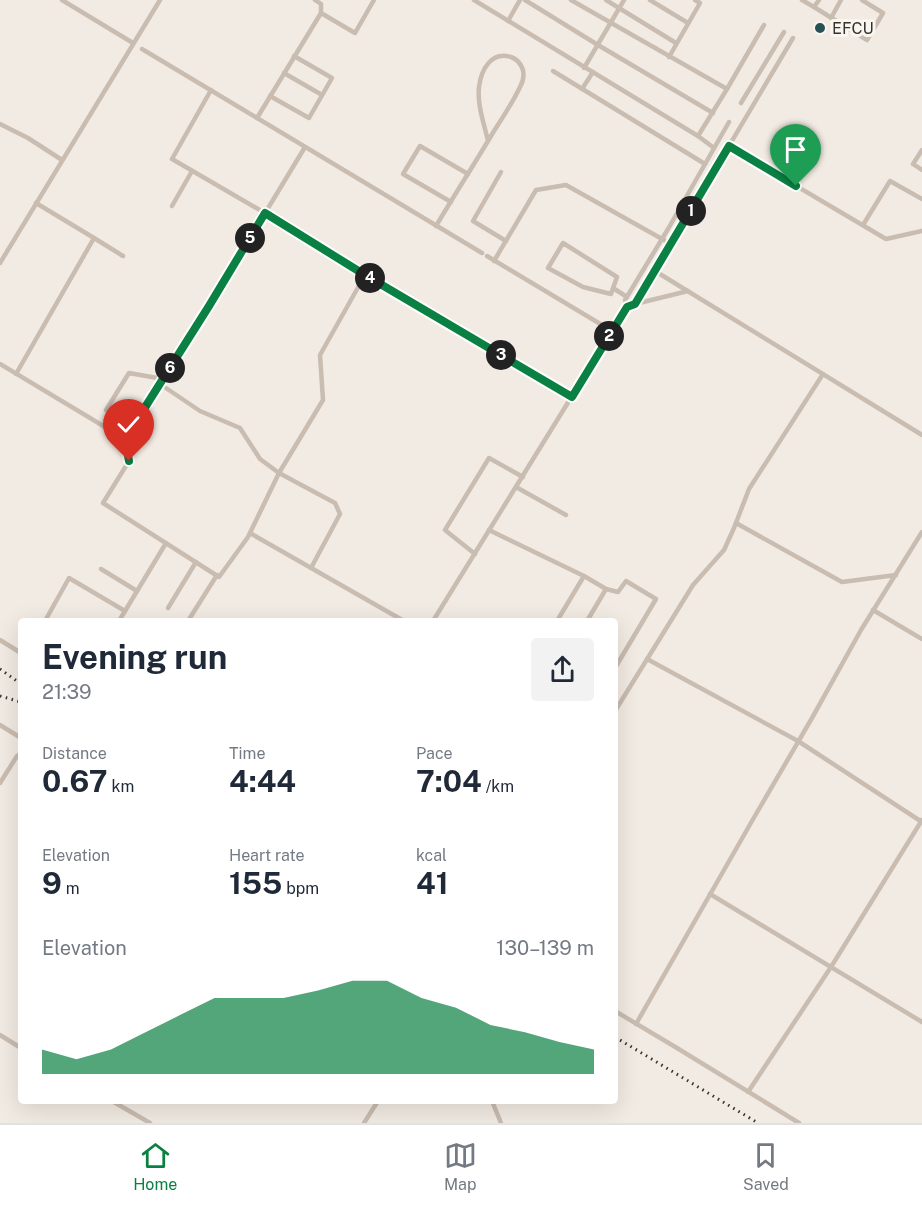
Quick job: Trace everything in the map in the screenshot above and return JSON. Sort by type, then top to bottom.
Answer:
[{"type":"lane","points":[[62,0],[133,43]]},
{"type":"lane","points":[[0,263],[160,0]]},
{"type":"lane","points":[[257,118],[321,13],[321,4],[315,0]]},
{"type":"lane","points":[[321,13],[355,33],[374,0]]},
{"type":"lane","points":[[474,0],[698,136],[714,148]]},
{"type":"lane","points":[[508,21],[523,0],[713,113]]},
{"type":"lane","points":[[571,0],[727,89]]},
{"type":"lane","points":[[606,0],[676,43]]},
{"type":"lane","points":[[585,68],[624,0]]},
{"type":"lane","points":[[650,0],[688,23]]},
{"type":"lane","points":[[802,0],[867,40],[883,13],[862,0]]},
{"type":"lane","points":[[814,7],[819,0]]},
{"type":"lane","points":[[831,18],[841,0]]},
{"type":"lane","points":[[669,57],[697,2]]},
{"type":"lane","points":[[698,136],[764,25]]},
{"type":"lane","points":[[741,103],[784,32]]},
{"type":"lane","points":[[635,304],[793,38]]},
{"type":"lane","points":[[142,49],[612,331]]},
{"type":"lane","points":[[436,226],[451,202],[522,85],[524,73],[521,64],[513,58],[501,55],[491,60],[483,69],[479,86],[479,102],[488,141]]},
{"type":"lane","points":[[270,96],[309,118],[332,78],[294,56]]},
{"type":"lane","points":[[553,71],[705,164]]},
{"type":"lane","points":[[582,89],[592,72]]},
{"type":"lane","points":[[284,73],[322,95]]},
{"type":"lane","points":[[211,90],[172,159],[572,397]]},
{"type":"lane","points":[[627,307],[625,300],[729,122]]},
{"type":"lane","points":[[0,124],[28,138],[62,160]]},
{"type":"lane","points":[[451,202],[403,174],[420,146],[468,174]]},
{"type":"lane","points":[[729,146],[886,240],[922,231]]},
{"type":"lane","points":[[305,147],[125,439],[129,461],[103,503],[219,577],[250,533],[279,473],[323,400],[320,354],[365,275]]},
{"type":"lane","points":[[922,150],[913,165],[922,170]]},
{"type":"lane","points":[[172,206],[192,171]]},
{"type":"lane","points":[[501,172],[472,221],[506,241]]},
{"type":"lane","points":[[862,225],[890,181],[922,199]]},
{"type":"lane","points":[[494,261],[536,190],[566,185],[671,244]]},
{"type":"lane","points":[[36,203],[123,256]]},
{"type":"lane","points":[[16,374],[94,238]]},
{"type":"lane","points":[[563,243],[617,277],[613,288],[611,294],[583,287],[548,268],[563,243]]},
{"type":"lane","points":[[655,271],[922,435]]},
{"type":"lane","points":[[613,288],[627,297]]},
{"type":"lane","points":[[435,618],[627,307],[688,291]]},
{"type":"lane","points":[[0,364],[125,439]]},
{"type":"lane","points":[[106,410],[129,373],[163,379]]},
{"type":"lane","points":[[618,706],[693,585],[724,550],[749,489],[822,374]]},
{"type":"lane","points":[[160,384],[200,411],[240,428],[260,459],[279,473],[335,503],[340,514],[311,568]]},
{"type":"lane","points":[[475,554],[445,530],[483,467],[489,458],[523,477]]},
{"type":"lane","points":[[516,486],[566,515]]},
{"type":"lane","points":[[736,523],[842,582],[896,574]]},
{"type":"lane","points":[[489,530],[606,589],[618,592],[626,581],[656,599],[618,663]]},
{"type":"lane","points":[[636,1024],[873,610],[922,532]]},
{"type":"lane","points":[[250,533],[399,618]]},
{"type":"lane","points":[[121,618],[166,543]]},
{"type":"lane","points":[[168,608],[196,562]]},
{"type":"lane","points":[[100,569],[137,591]]},
{"type":"lane","points":[[190,618],[217,575]]},
{"type":"lane","points":[[559,618],[584,576]]},
{"type":"lane","points":[[47,618],[69,578],[125,611]]},
{"type":"lane","points":[[589,618],[606,589]]},
{"type":"lane","points":[[873,610],[922,639]]},
{"type":"lane","points":[[0,640],[18,651]]},
{"type":"lane","points":[[647,659],[798,741],[922,822],[831,967],[748,1092]]},
{"type":"lane","points":[[0,725],[18,736]]},
{"type":"lane","points":[[0,783],[18,755]]},
{"type":"lane","points":[[710,894],[922,1022]]},
{"type":"lane","points":[[618,1013],[799,1123]]},
{"type":"lane","points":[[0,1035],[18,1046]]},
{"type":"lane","points":[[117,1104],[150,1123]]},
{"type":"lane","points":[[364,1123],[376,1104]]},
{"type":"lane","points":[[493,1104],[501,1123]]},
{"type":"railway","points":[[0,669],[18,682]]},
{"type":"railway","points":[[0,696],[18,701]]},
{"type":"railway","points":[[618,1039],[758,1123]]},
{"type":"place","name":"EFCU","points":[[820,28]]},
{"type":"route","points":[[129,461],[125,439],[265,213],[572,397],[627,307],[635,304],[729,146],[796,186]]}]
